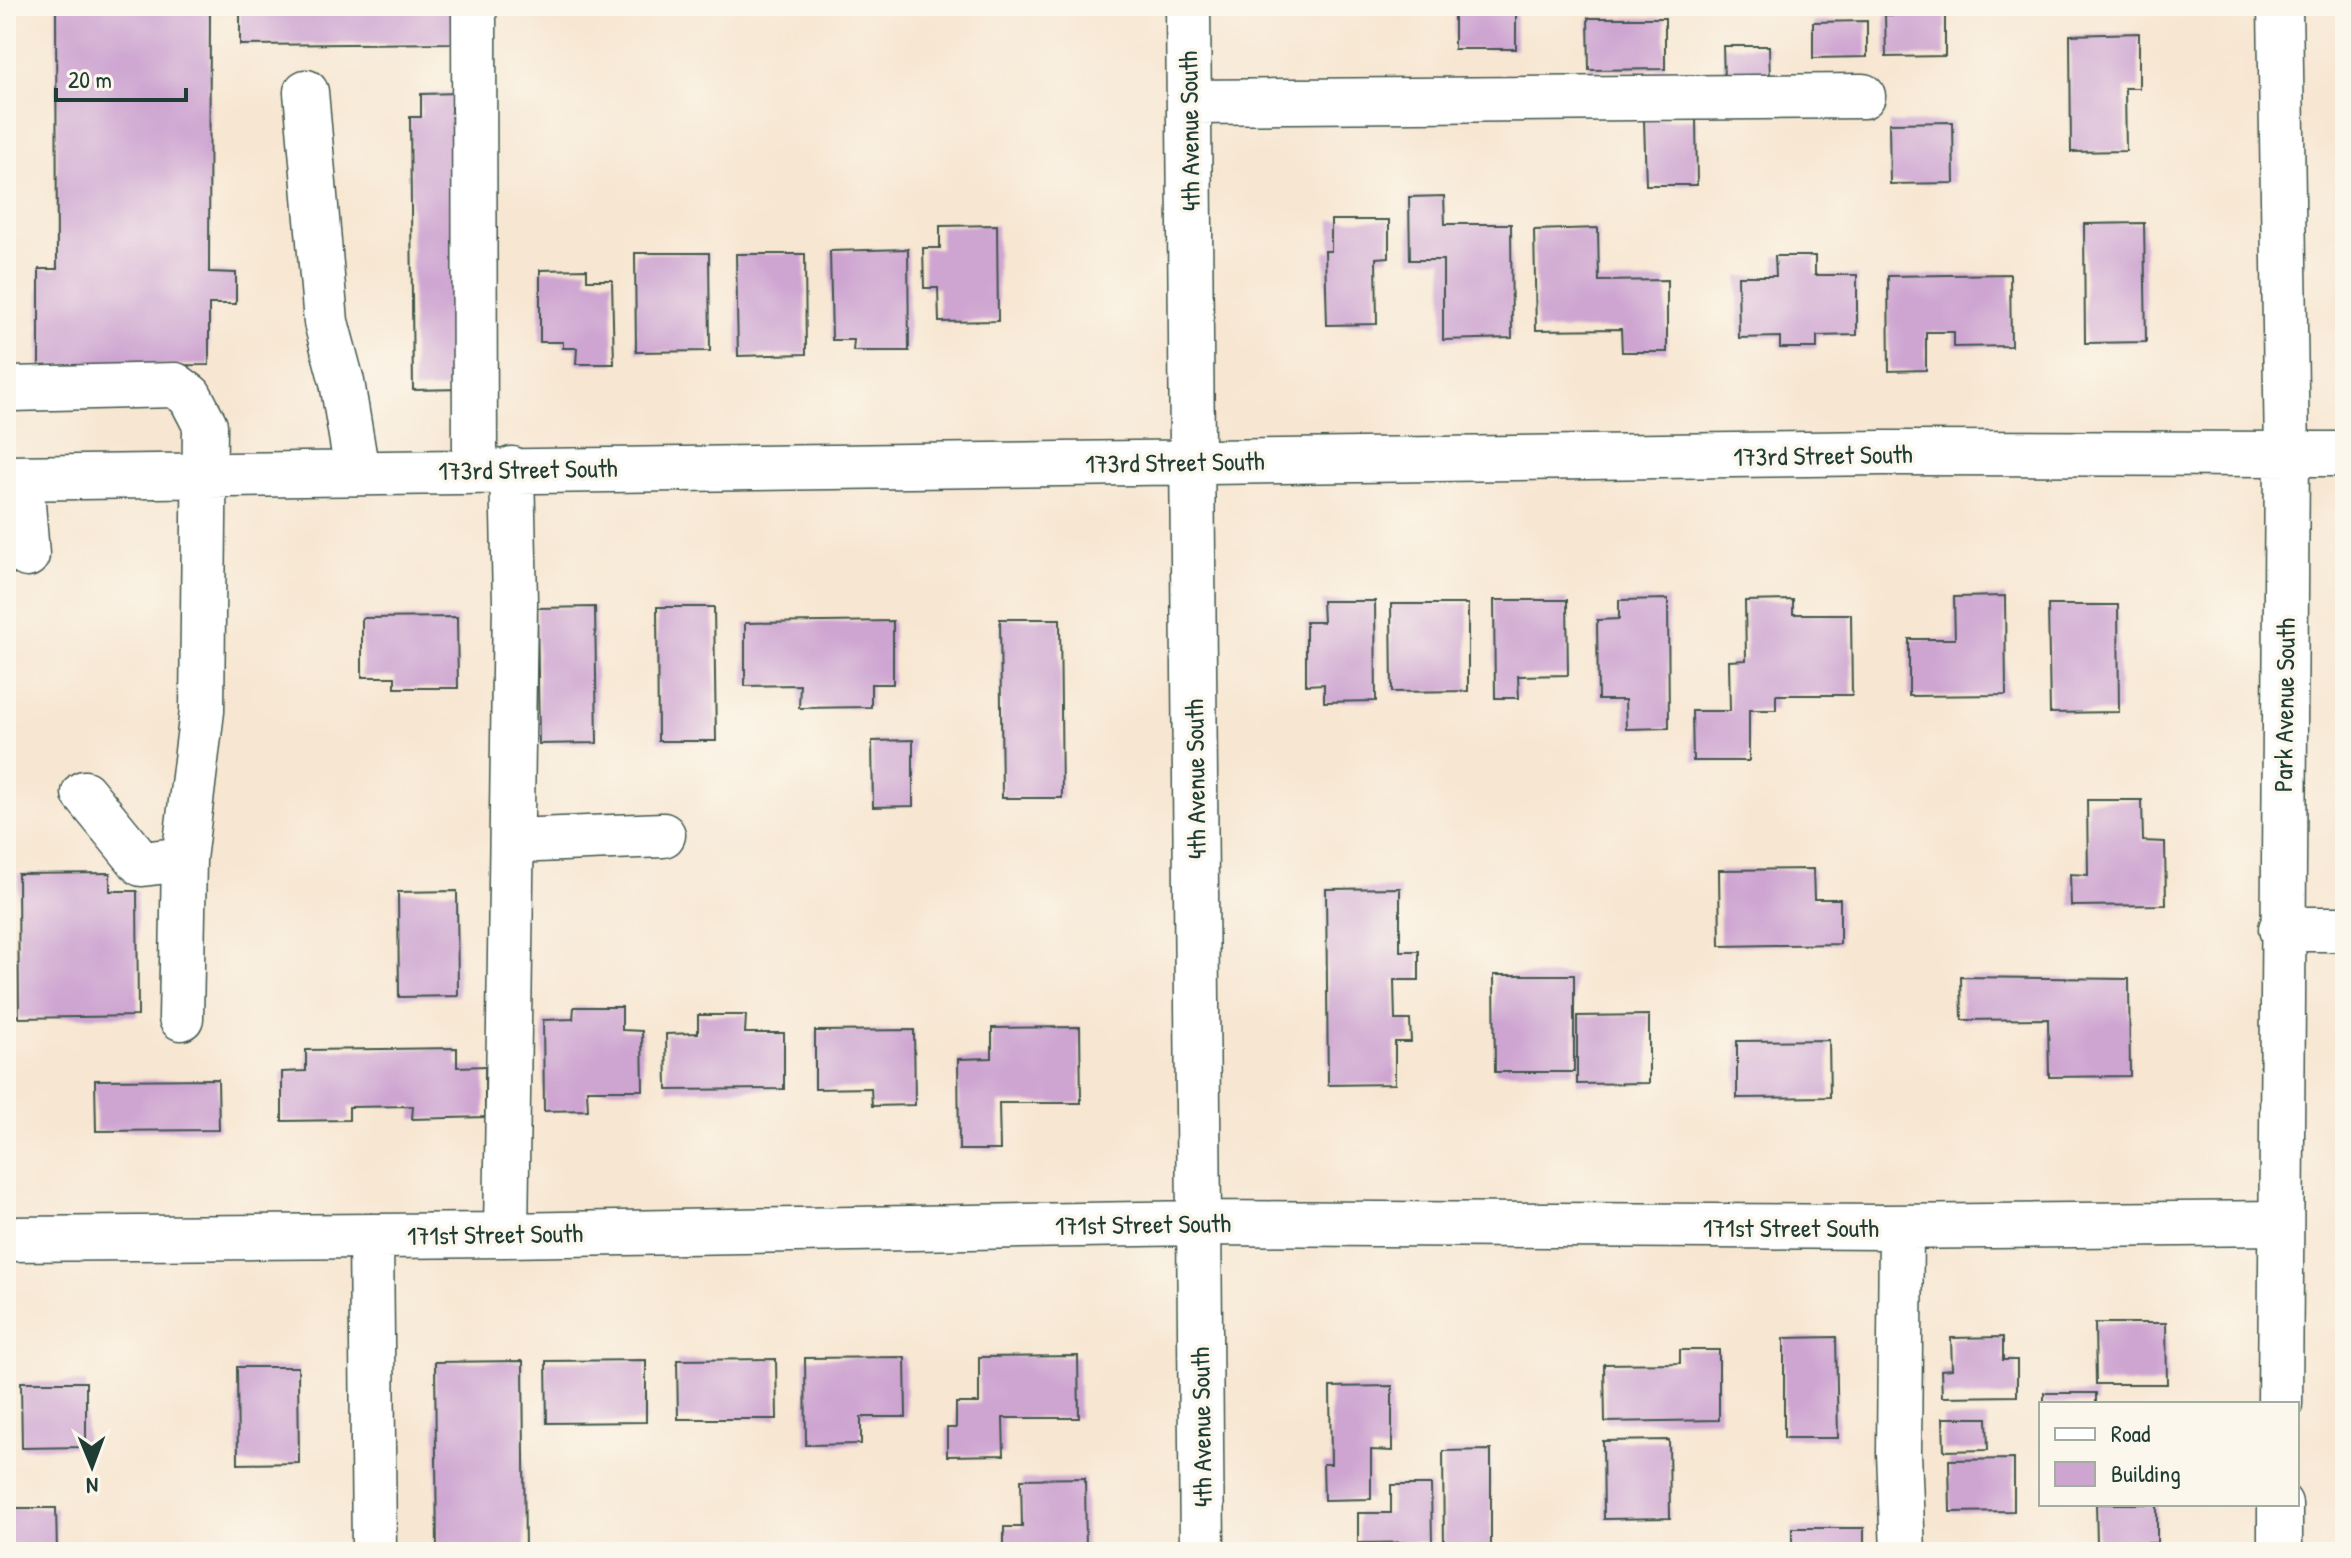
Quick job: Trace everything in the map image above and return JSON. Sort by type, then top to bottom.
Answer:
[{"type":"street","points":[[474,6],[512,841],[506,1235]]},
{"type":"street","name":"4th Avenue South","points":[[1188,6],[1202,1552]]},
{"type":"street","name":"Park Avenue South","points":[[2280,6],[2287,455],[2281,929],[2280,1402]]},
{"type":"street","points":[[306,92],[326,322],[342,382],[357,472]]},
{"type":"street","points":[[1189,102],[1863,96]]},
{"type":"street","points":[[12,389],[175,385],[190,396],[205,425],[202,711],[184,859],[181,1018]]},
{"type":"street","name":"173rd Street South","points":[[13,478],[1883,453],[2345,454]]},
{"type":"street","points":[[13,478],[27,555]]},
{"type":"street","points":[[84,793],[142,864],[184,859]]},
{"type":"street","points":[[512,841],[663,835]]},
{"type":"street","points":[[2281,929],[2345,929]]},
{"type":"street","name":"171st Street South","points":[[6,1239],[506,1235],[1199,1223],[1901,1227],[2281,1223]]},
{"type":"street","points":[[1901,1227],[1899,1453],[1903,1552]]},
{"type":"street","points":[[371,1236],[374,1552]]},
{"type":"street","points":[[2280,1506],[2280,1552]]},
{"type":"building","points":[[56,6],[210,6],[209,272],[236,273],[236,304],[209,304],[209,365],[39,366],[39,269],[57,269]]},
{"type":"building","points":[[240,6],[452,6],[453,43],[240,45]]},
{"type":"building","points":[[1454,6],[1516,6],[1516,49],[1454,49]]},
{"type":"building","points":[[1945,14],[1945,56],[1886,57],[1885,15]]},
{"type":"building","points":[[1588,18],[1665,18],[1665,69],[1589,70]]},
{"type":"building","points":[[1867,21],[1867,57],[1813,58],[1813,22]]},
{"type":"building","points":[[2139,33],[2139,88],[2125,88],[2126,151],[2071,152],[2070,35]]},
{"type":"building","points":[[1723,46],[1769,46],[1770,80],[1724,80]]},
{"type":"building","points":[[460,93],[463,389],[413,390],[410,117],[421,117],[421,94]]},
{"type":"building","points":[[1696,119],[1697,185],[1646,185],[1644,120]]},
{"type":"building","points":[[1953,122],[1954,183],[1890,184],[1889,123]]},
{"type":"building","points":[[1444,196],[1445,224],[1511,224],[1512,338],[1443,340],[1443,260],[1410,260],[1409,197]]},
{"type":"building","points":[[1331,220],[1389,220],[1389,257],[1376,258],[1377,324],[1327,325],[1325,251],[1331,251]]},
{"type":"building","points":[[2144,223],[2146,342],[2085,343],[2084,224]]},
{"type":"building","points":[[997,225],[998,321],[939,322],[938,288],[924,288],[923,248],[940,248],[940,226]]},
{"type":"building","points":[[1598,228],[1599,281],[1667,280],[1667,352],[1622,352],[1621,329],[1536,330],[1534,230]]},
{"type":"building","points":[[908,249],[909,351],[853,351],[854,340],[832,340],[830,251]]},
{"type":"building","points":[[635,253],[709,253],[710,351],[636,352]]},
{"type":"building","points":[[736,254],[805,254],[806,354],[738,356]]},
{"type":"building","points":[[1775,256],[1815,256],[1815,275],[1857,275],[1857,335],[1817,336],[1817,348],[1780,348],[1780,337],[1739,338],[1738,276],[1776,276]]},
{"type":"building","points":[[587,269],[587,280],[612,280],[614,364],[576,364],[577,348],[563,348],[563,342],[540,342],[540,270]]},
{"type":"building","points":[[2010,274],[2011,346],[1954,347],[1954,332],[1926,332],[1926,370],[1889,371],[1888,276]]},
{"type":"building","points":[[2005,596],[2006,695],[1909,696],[1909,639],[1955,639],[1954,597]]},
{"type":"building","points":[[1668,599],[1669,728],[1626,729],[1625,700],[1598,700],[1597,620],[1619,619],[1619,600]]},
{"type":"building","points":[[1494,600],[1567,600],[1568,675],[1518,676],[1519,698],[1495,698]]},
{"type":"building","points":[[1793,600],[1793,614],[1851,614],[1852,695],[1776,695],[1776,710],[1749,710],[1749,761],[1693,761],[1692,711],[1730,711],[1729,661],[1746,660],[1745,601]]},
{"type":"building","points":[[1322,601],[1375,601],[1376,701],[1324,702],[1324,684],[1306,685],[1306,622],[1323,622]]},
{"type":"building","points":[[1391,604],[1468,604],[1468,691],[1392,692]]},
{"type":"building","points":[[2048,605],[2118,605],[2119,712],[2050,713]]},
{"type":"building","points":[[595,607],[597,743],[539,744],[537,608]]},
{"type":"building","points":[[657,607],[714,607],[716,741],[658,741]]},
{"type":"building","points":[[457,617],[458,688],[395,688],[395,677],[362,677],[362,618]]},
{"type":"building","points":[[1000,619],[1060,619],[1062,798],[1002,798]]},
{"type":"building","points":[[893,621],[893,684],[871,684],[871,707],[799,708],[800,685],[745,686],[745,623]]},
{"type":"building","points":[[913,740],[913,806],[873,807],[872,741]]},
{"type":"building","points":[[2087,800],[2142,800],[2143,841],[2165,842],[2166,905],[2071,906],[2070,874],[2088,875]]},
{"type":"building","points":[[1813,869],[1814,899],[1840,899],[1840,944],[1720,946],[1719,870]]},
{"type":"building","points":[[110,873],[110,891],[137,891],[138,1016],[19,1018],[18,874]]},
{"type":"building","points":[[1400,888],[1400,951],[1419,951],[1419,980],[1394,980],[1395,1020],[1410,1020],[1411,1042],[1395,1042],[1395,1084],[1328,1085],[1326,889]]},
{"type":"building","points":[[457,891],[458,996],[399,997],[398,892]]},
{"type":"building","points":[[1494,975],[1574,975],[1574,1072],[1495,1072]]},
{"type":"building","points":[[1961,977],[2129,979],[2130,1076],[2049,1077],[2048,1019],[1962,1020]]},
{"type":"building","points":[[574,1007],[622,1007],[622,1030],[642,1031],[643,1090],[587,1090],[588,1110],[544,1111],[543,1020],[573,1019]]},
{"type":"building","points":[[698,1015],[746,1015],[745,1033],[784,1033],[784,1089],[667,1090],[666,1034],[698,1033]]},
{"type":"building","points":[[1649,1015],[1649,1083],[1577,1084],[1577,1016]]},
{"type":"building","points":[[1080,1027],[1081,1103],[999,1103],[1000,1150],[959,1150],[958,1059],[992,1058],[992,1028]]},
{"type":"building","points":[[914,1030],[915,1105],[872,1106],[871,1088],[815,1089],[815,1031]]},
{"type":"building","points":[[1829,1040],[1830,1097],[1737,1098],[1737,1041]]},
{"type":"building","points":[[457,1048],[457,1067],[485,1066],[485,1117],[412,1119],[413,1106],[349,1107],[349,1120],[282,1121],[282,1072],[306,1071],[306,1050]]},
{"type":"building","points":[[218,1079],[219,1130],[96,1131],[95,1080]]},
{"type":"building","points":[[2095,1323],[2166,1323],[2167,1384],[2096,1384]]},
{"type":"building","points":[[1836,1337],[1838,1438],[1784,1438],[1784,1338]]},
{"type":"building","points":[[2003,1337],[2003,1360],[2017,1360],[2017,1396],[1942,1397],[1941,1370],[1952,1369],[1951,1338]]},
{"type":"building","points":[[1680,1350],[1719,1350],[1719,1420],[1605,1422],[1604,1364],[1680,1363]]},
{"type":"building","points":[[1078,1356],[1079,1418],[1003,1418],[1004,1455],[947,1456],[947,1428],[956,1428],[956,1403],[979,1403],[979,1357]]},
{"type":"building","points":[[905,1357],[906,1417],[861,1417],[861,1444],[806,1445],[805,1358]]},
{"type":"building","points":[[776,1359],[777,1419],[678,1419],[677,1360]]},
{"type":"building","points":[[646,1360],[646,1422],[547,1423],[546,1361]]},
{"type":"building","points":[[523,1361],[525,1552],[437,1552],[435,1362]]},
{"type":"building","points":[[237,1367],[298,1367],[299,1463],[238,1464]]},
{"type":"building","points":[[21,1382],[86,1382],[86,1447],[22,1448]]},
{"type":"building","points":[[1392,1386],[1392,1451],[1371,1450],[1371,1499],[1324,1500],[1323,1464],[1331,1464],[1330,1387]]},
{"type":"building","points":[[2044,1393],[2096,1393],[2096,1402],[2044,1402]]},
{"type":"building","points":[[1943,1418],[1987,1418],[1988,1450],[1944,1451]]},
{"type":"building","points":[[1669,1440],[1670,1518],[1604,1519],[1603,1441]]},
{"type":"building","points":[[1491,1450],[1491,1552],[1444,1552],[1443,1451]]},
{"type":"building","points":[[2014,1459],[2014,1511],[1950,1512],[1949,1460]]},
{"type":"building","points":[[1085,1478],[1086,1552],[1004,1552],[1004,1527],[1022,1527],[1021,1479]]},
{"type":"building","points":[[1391,1485],[1431,1485],[1432,1542],[1358,1543],[1358,1513],[1391,1513]]},
{"type":"building","points":[[2096,1506],[2157,1506],[2157,1543],[2097,1543]]},
{"type":"building","points":[[6,1508],[56,1508],[57,1552],[6,1552]]},
{"type":"building","points":[[1792,1528],[1864,1528],[1864,1552],[1792,1552]]}]
